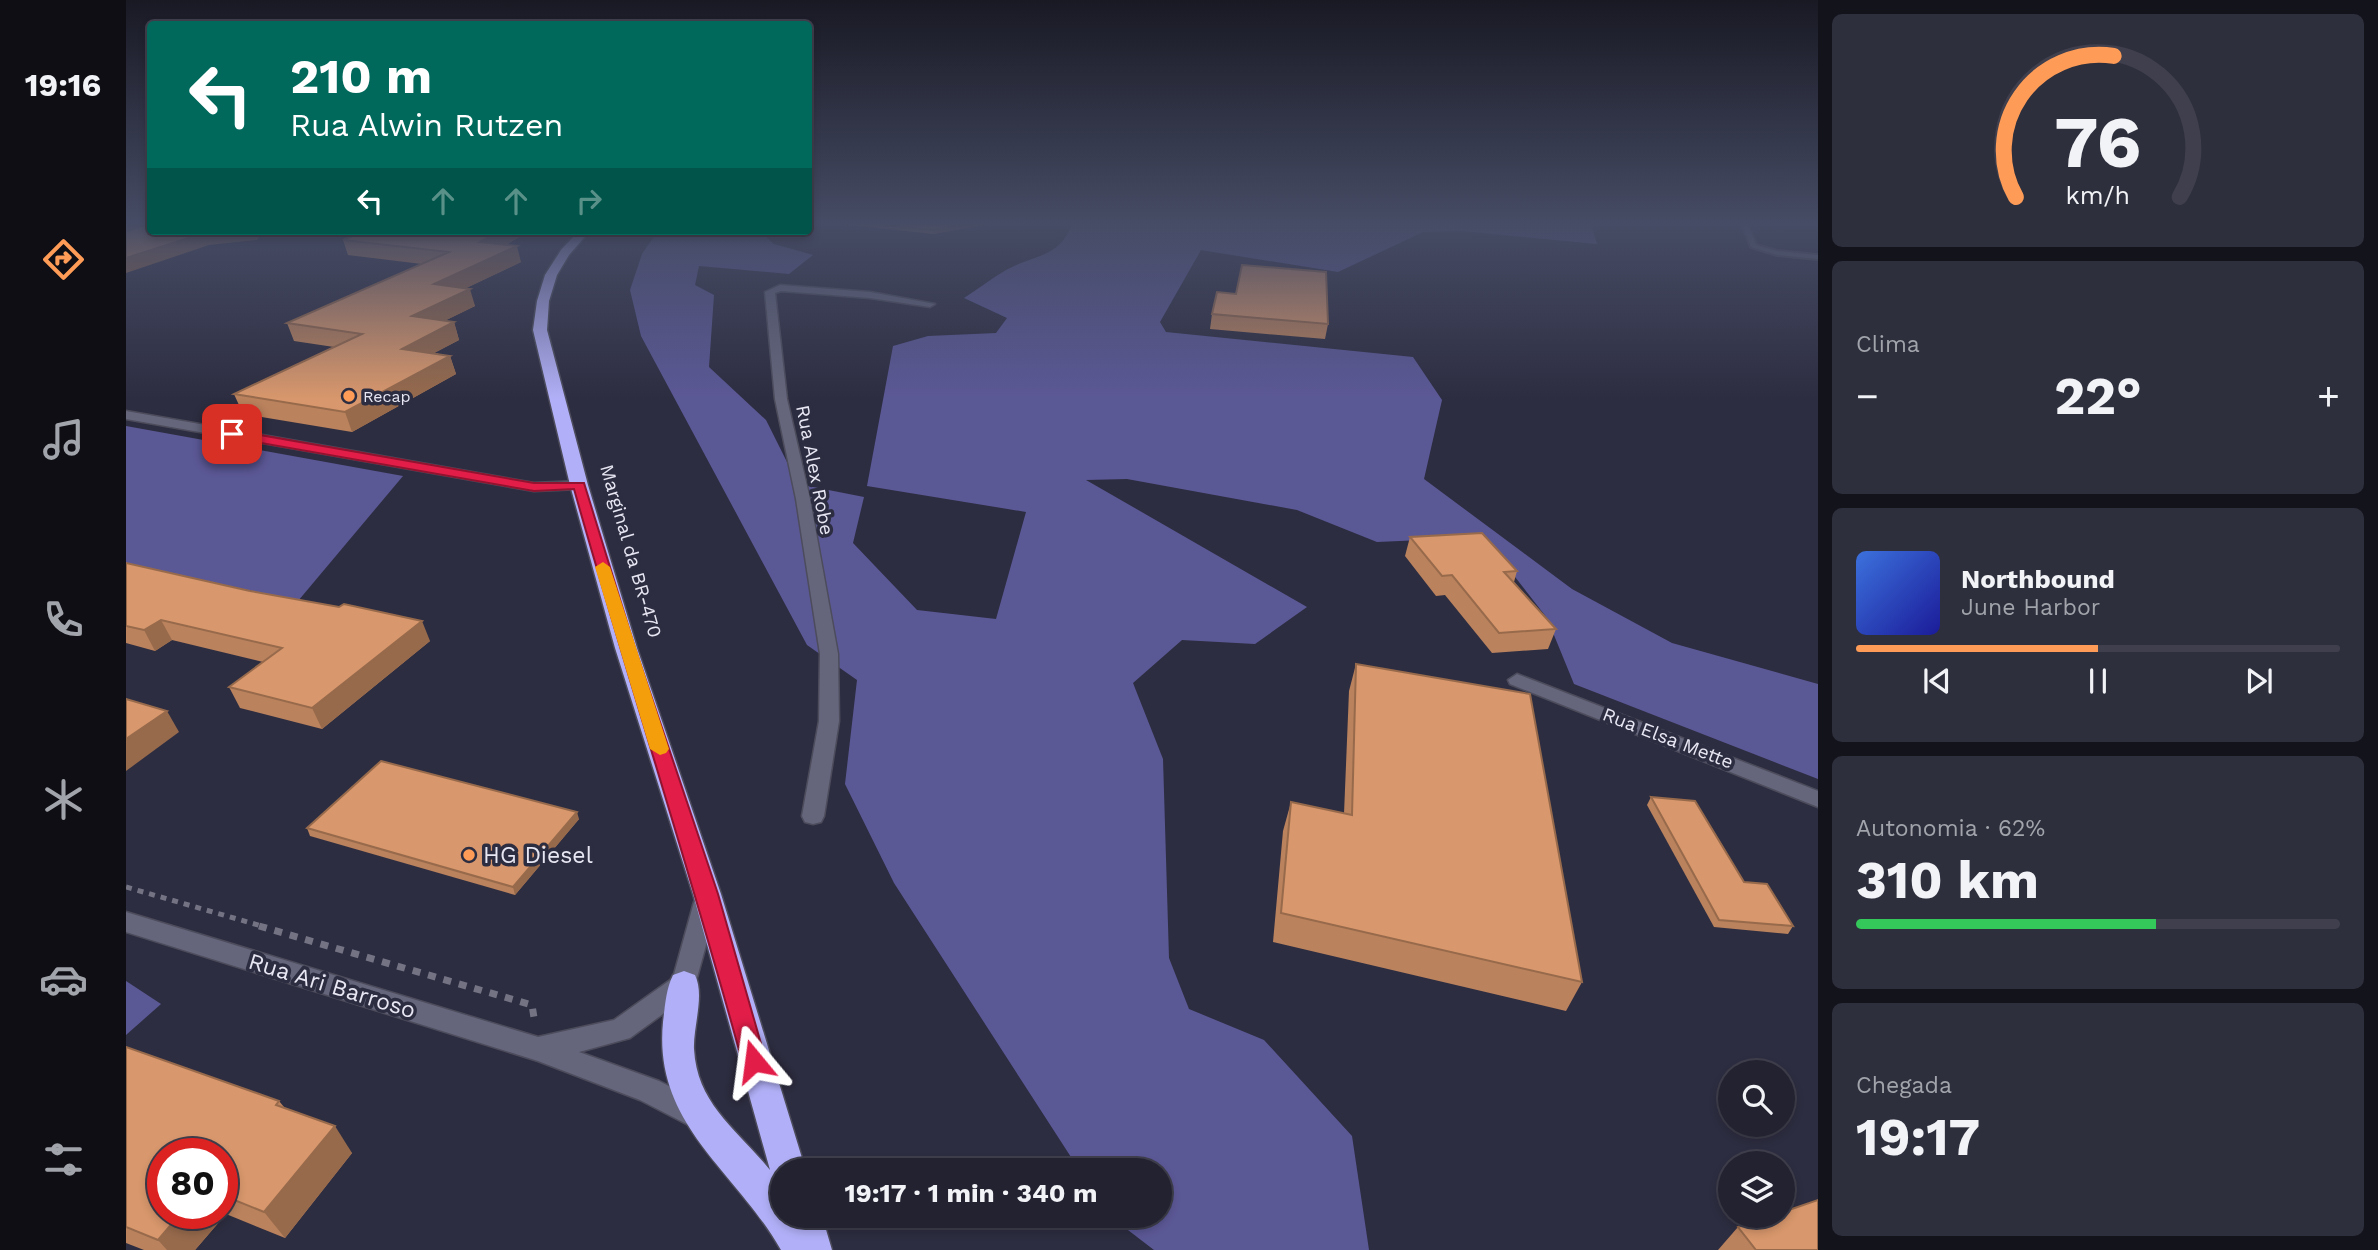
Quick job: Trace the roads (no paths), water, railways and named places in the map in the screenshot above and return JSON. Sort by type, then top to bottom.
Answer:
[{"type":"highway","name":"Marginal da BR-470","points":[[549,282],[539,306],[540,330],[579,485],[626,648],[707,894],[784,1158]]},
{"type":"highway","points":[[684,984],[676,1029],[681,1077],[699,1116],[747,1170],[792,1231],[801,1250]]},
{"type":"highway","points":[[807,1228],[813,1250]]},
{"type":"street","name":"Rua Alex Robe","points":[[813,816],[829,721],[829,654],[803,499],[781,399],[770,292],[780,288],[870,295],[930,304]]},
{"type":"street","points":[[126,415],[534,487],[579,485]]},
{"type":"street","name":"Rua Elsa Mette","points":[[1517,680],[1818,799]]},
{"type":"street","points":[[538,1049],[621,1030],[684,984],[707,894]]},
{"type":"street","name":"Rua Ari Barroso","points":[[126,922],[538,1049],[649,1090],[699,1116]]},
{"type":"place","name":"Recap","points":[[349,396]]},
{"type":"place","name":"HG Diesel","points":[[469,855]]}]
